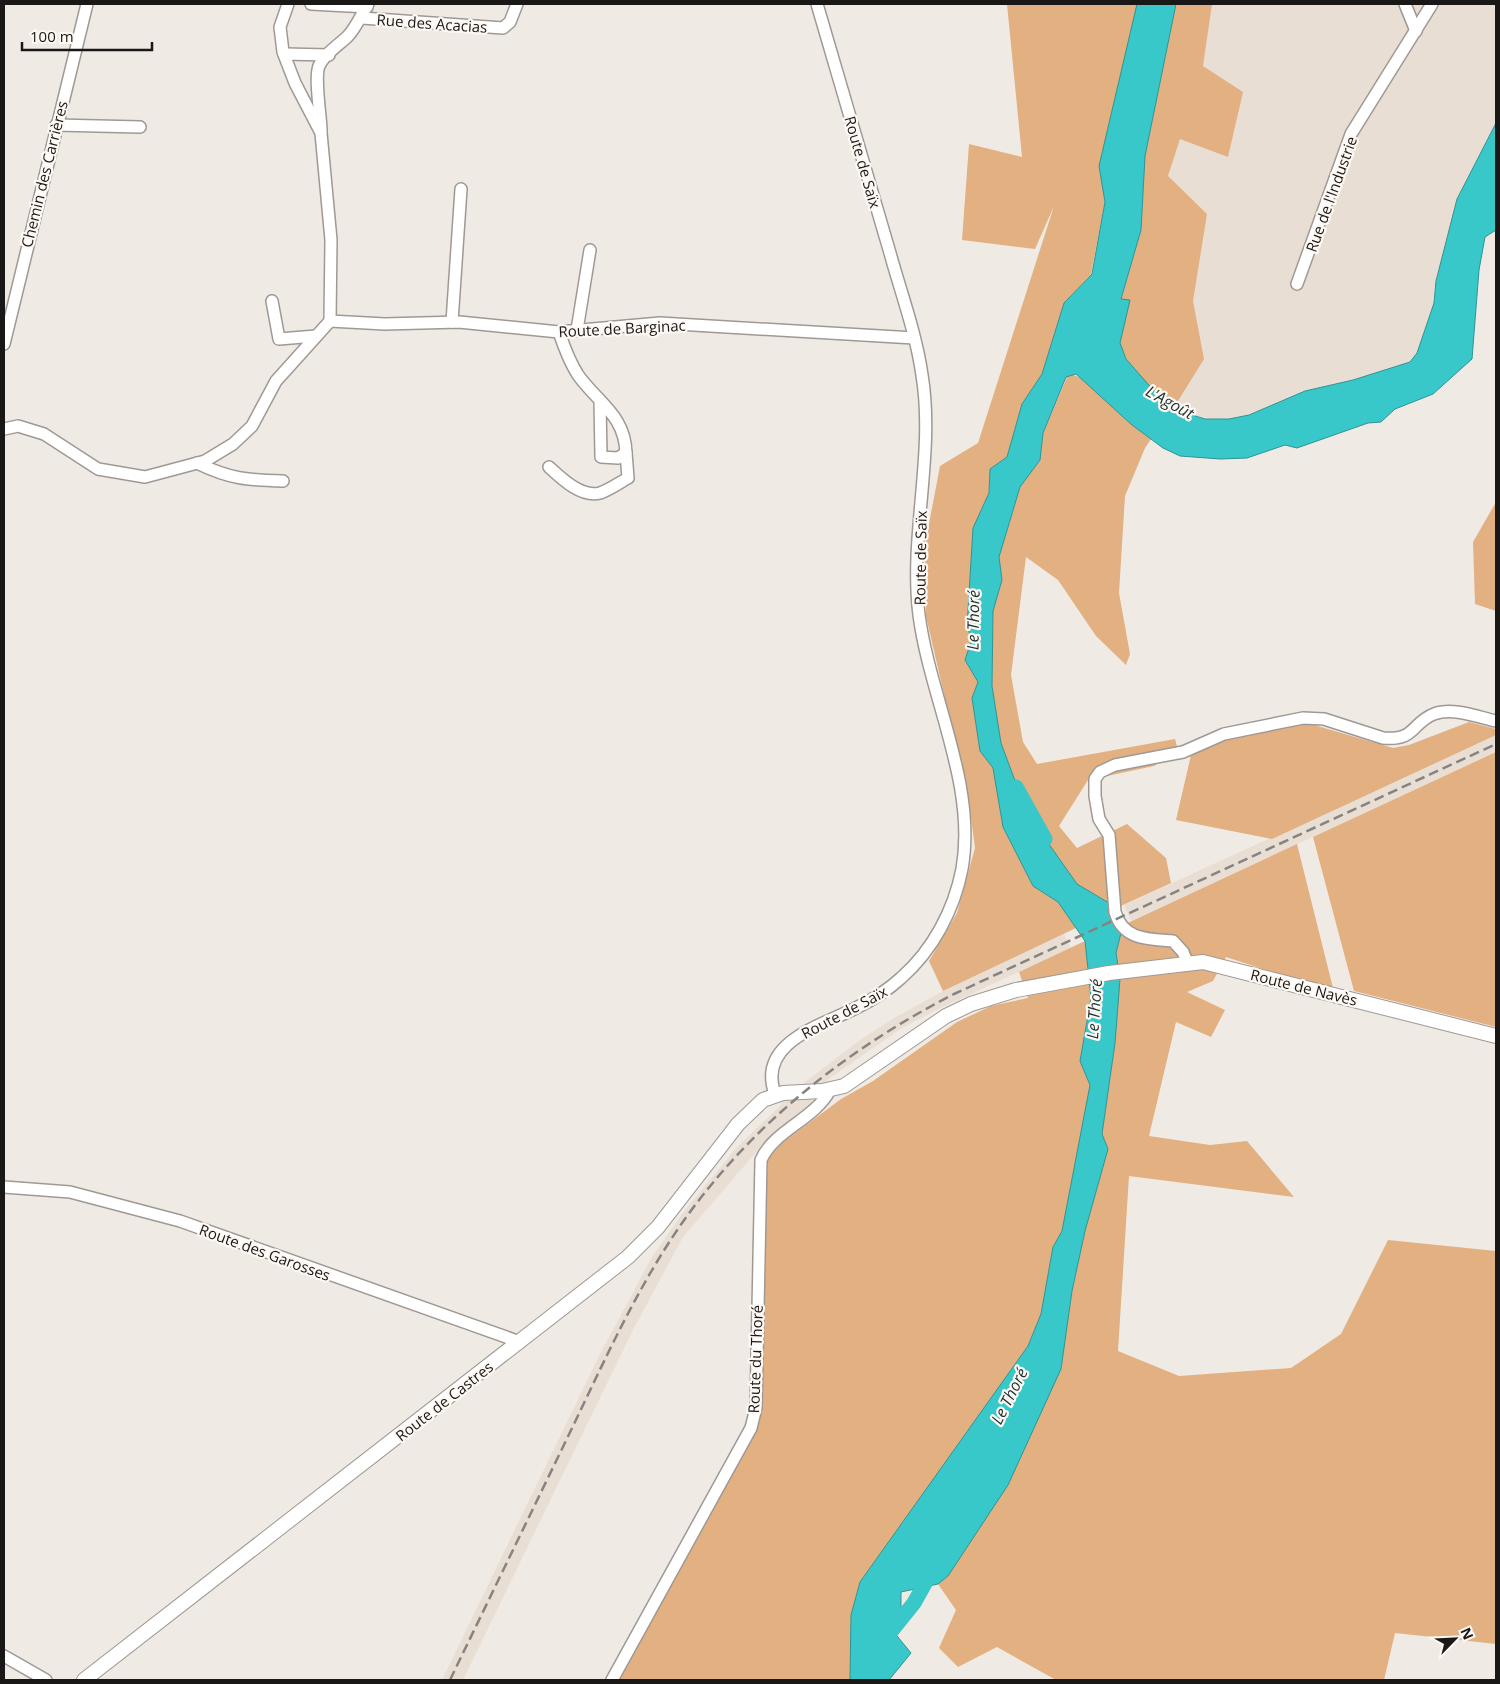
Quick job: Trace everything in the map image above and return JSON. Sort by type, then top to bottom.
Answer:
[{"type":"main road","name":"Route de Navès","points":[[776,1094],[830,1090],[856,1080],[923,1030],[958,1010],[1001,994],[1109,973],[1203,962],[1496,1036]]},
{"type":"main road","name":"Route de Castres","points":[[84,1680],[520,1342],[643,1243],[743,1119],[763,1100],[776,1094]]},
{"type":"street","name":"Chemin des Carrières","points":[[4,344],[87,4]]},
{"type":"street","points":[[288,4],[280,27],[284,54],[294,83],[321,133]]},
{"type":"street","points":[[4,429],[18,426],[44,434],[98,469],[145,477],[205,461],[233,444],[252,426],[276,381],[330,322],[331,240],[321,133],[321,108],[317,83],[319,66],[362,18],[368,5],[311,4]]},
{"type":"street","name":"Rue des Acacias","points":[[362,18],[504,28],[510,22],[516,4]]},
{"type":"street","name":"Route de Saïx","points":[[776,1094],[773,1089],[775,1065],[784,1048],[790,1042],[816,1026],[869,1002],[902,977],[918,960],[944,922],[952,904],[962,867],[964,834],[962,796],[925,646],[917,593],[925,403],[922,374],[914,338],[817,4]]},
{"type":"street","points":[[1405,4],[1416,31]]},
{"type":"street","name":"Rue de l'Industrie","points":[[1297,284],[1351,134],[1432,4]]},
{"type":"street","points":[[284,54],[329,55]]},
{"type":"street","points":[[56,125],[140,127]]},
{"type":"street","points":[[452,322],[461,189]]},
{"type":"street","points":[[578,330],[590,250]]},
{"type":"street","points":[[272,301],[279,339],[316,336]]},
{"type":"street","name":"Route de Barginac","points":[[330,322],[384,324],[452,322],[559,332],[660,323],[914,338]]},
{"type":"street","points":[[549,467],[563,480],[580,490],[598,493],[628,478],[626,436],[619,423],[578,375],[565,352],[559,332]]},
{"type":"street","points":[[600,401],[600,457],[618,458],[626,453]]},
{"type":"street","points":[[196,463],[222,475],[247,480],[283,481]]},
{"type":"street","points":[[1188,964],[1183,952],[1173,941],[1140,939],[1128,932],[1117,921],[1114,912],[1109,834],[1099,818],[1094,796],[1095,779],[1100,772],[1116,765],[1183,752],[1224,734],[1303,718],[1324,719],[1383,738],[1392,739],[1406,736],[1428,717],[1443,712],[1454,712],[1496,721]]},
{"type":"street","name":"Route du Thoré","points":[[612,1680],[751,1428],[756,1408],[761,1160],[771,1146],[813,1112],[830,1090]]},
{"type":"street","name":"Route des Garosses","points":[[4,1187],[70,1192],[180,1221],[520,1342]]},
{"type":"street","points":[[4,1656],[46,1680]]},
{"type":"shaded area","points":[[1007,4],[1137,4],[1137,7],[1099,166],[1105,202],[1091,274],[1064,303],[1042,374],[1022,404],[1007,457],[990,469],[989,493],[973,528],[967,627],[972,639],[965,660],[978,682],[972,698],[980,751],[993,768],[1003,827],[1033,886],[1058,902],[1076,928],[943,991],[929,961],[957,913],[975,848],[969,803],[926,616],[925,545],[940,466],[978,443],[1054,206],[1035,249],[962,240],[969,144],[1022,157]]},
{"type":"shaded area","points":[[1176,4],[1212,4],[1203,66],[1243,92],[1228,157],[1180,139],[1168,176],[1207,214],[1193,301],[1204,359],[1173,409],[1133,369],[1122,350],[1120,337],[1129,300],[1121,300],[1141,230],[1145,156]]},
{"type":"shaded area","points":[[1199,4],[1496,4],[1496,123],[1457,199],[1436,281],[1434,303],[1417,353],[1410,362],[1353,380],[1305,391],[1249,415],[1230,419],[1205,419],[1173,409],[1126,311],[1180,138]]},
{"type":"shaded area","points":[[1071,374],[1081,378],[1132,425],[1151,439],[1145,448],[1125,496],[1119,593],[1130,654],[1126,665],[1096,636],[1058,580],[1026,557],[1011,675],[1023,742],[1037,764],[1175,739],[1178,750],[1154,766],[1088,780],[1059,826],[1077,848],[1127,824],[1166,858],[1171,883],[1112,910],[1109,903],[1077,884],[1027,813],[1001,743],[992,686],[993,611],[1002,580],[999,557],[1020,487],[1040,460],[1043,433],[1067,377]]},
{"type":"shaded area","points":[[1496,502],[1496,611],[1475,604],[1473,542]]},
{"type":"shaded area","points":[[1469,722],[1496,729],[1496,735],[1272,839],[1176,820],[1191,755],[1229,738],[1307,723],[1393,748],[1409,745]]},
{"type":"shaded area","points":[[1496,735],[1496,752],[1131,921],[1124,905]]},
{"type":"shaded area","points":[[1496,752],[1496,1027],[1354,991],[1313,837]]},
{"type":"shaded area","points":[[1297,844],[1334,992],[1226,957],[1213,981],[1187,992],[1225,1010],[1211,1037],[1176,1022],[1149,1136],[1210,1145],[1247,1141],[1294,1197],[1129,1176],[1118,1351],[1179,1376],[1291,1368],[1341,1334],[1388,1240],[1496,1251],[1496,1644],[1395,1633],[1384,1680],[1056,1680],[997,1647],[958,1667],[939,1648],[956,1610],[938,1584],[948,1576],[1061,1369],[1072,1291],[1085,1231],[1108,1149],[1102,1134],[1115,1043],[1120,979],[1116,953],[1121,933],[1119,927]]},
{"type":"shaded area","points":[[1064,934],[1071,948],[934,1011],[899,1030],[817,1087],[800,1086],[860,1040],[894,1018],[965,979]]},
{"type":"shaded area","points":[[1085,941],[1091,998],[1080,1061],[1090,1085],[1062,1231],[1053,1247],[1041,1314],[1028,1346],[860,1582],[851,1615],[850,1680],[610,1680],[754,1413],[754,1164],[841,1099],[873,1081],[957,1022],[991,1006],[1028,998],[1019,972]]},
{"type":"shaded area","points":[[792,1097],[812,1099],[811,1107],[770,1136],[683,1237],[633,1330],[463,1680],[442,1680],[599,1356],[652,1257],[682,1214],[737,1147],[781,1105],[782,1099]]},
{"type":"water","points":[[1137,4],[1176,4],[1145,156],[1141,230],[1121,299],[1130,300],[1120,343],[1126,359],[1161,399],[1173,409],[1205,419],[1229,419],[1249,415],[1305,391],[1353,380],[1410,362],[1417,353],[1434,303],[1436,281],[1457,199],[1496,123],[1496,230],[1485,237],[1479,270],[1472,359],[1433,394],[1395,409],[1381,422],[1368,423],[1297,448],[1285,445],[1247,458],[1220,459],[1180,456],[1163,448],[1132,425],[1076,374],[1066,377],[1043,433],[1040,460],[1020,487],[999,557],[1002,580],[993,611],[992,686],[1001,743],[1027,813],[1077,884],[1109,903],[1121,933],[1116,953],[1120,979],[1115,1043],[1102,1134],[1108,1149],[1085,1231],[1072,1291],[1061,1369],[1008,1485],[948,1576],[938,1584],[901,1592],[901,1616],[888,1625],[911,1653],[889,1680],[850,1680],[851,1615],[860,1582],[1028,1346],[1041,1314],[1053,1247],[1062,1231],[1090,1085],[1080,1061],[1091,998],[1085,941],[1058,902],[1033,886],[1003,827],[993,768],[980,751],[972,698],[978,682],[965,660],[972,639],[967,627],[973,528],[989,493],[990,469],[1007,457],[1022,404],[1042,374],[1064,303],[1092,274],[1105,202],[1099,166]]},
{"type":"waterway","name":"Le Thoré","points":[[1016,787],[1045,839]]},
{"type":"waterway","name":"Le Thoré","points":[[873,1680],[889,1634],[914,1603],[933,1569]]},
{"type":"railway","points":[[450,1680],[613,1344],[640,1291],[670,1240],[714,1181],[743,1148],[807,1089],[878,1038],[954,994],[1496,744]]},
{"type":"water label","name":"L'Agoût","points":[[1170,402]]}]
